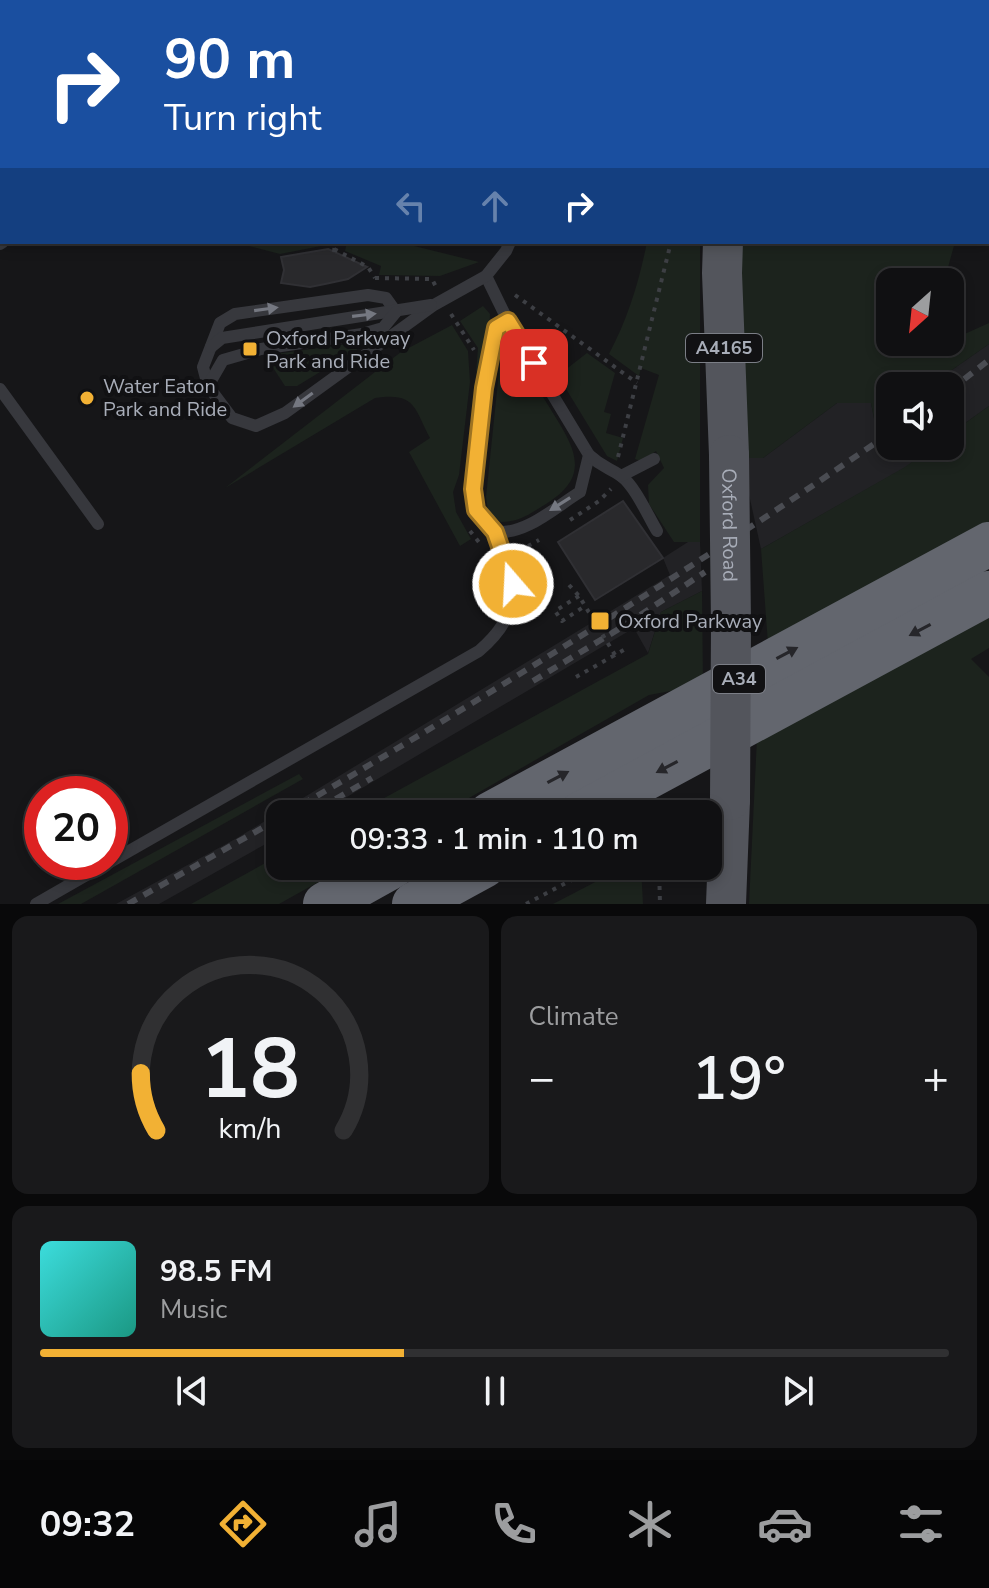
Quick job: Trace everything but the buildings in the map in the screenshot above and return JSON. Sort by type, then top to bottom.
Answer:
[{"type":"highway","name":"A34","points":[[516,800],[989,544]]},
{"type":"highway","name":"A34","points":[[606,800],[989,593]]},
{"type":"highway","points":[[325,904],[368,880]]},
{"type":"highway","points":[[414,904],[458,880]]},
{"type":"main road","name":"Oxford Road","points":[[723,244],[731,625],[726,904]]},
{"type":"lane","points":[[396,312],[386,298],[368,295],[235,314],[220,323],[208,350],[203,367],[208,386],[232,418],[256,426],[285,413],[434,305],[486,276],[509,244]]},
{"type":"lane","points":[[486,276],[508,321],[589,455],[602,468],[619,470],[654,459]]},
{"type":"lane","points":[[208,350],[222,338],[434,305]]},
{"type":"lane","points":[[208,386],[223,360],[261,349],[362,334],[383,328],[396,312]]},
{"type":"lane","points":[[128,852],[479,651],[493,639],[510,607],[513,584],[495,532],[476,510],[473,489],[484,388],[496,328],[508,321]]},
{"type":"lane","points":[[0,389],[98,524]]},
{"type":"lane","points":[[495,532],[508,533],[527,525],[580,492],[589,455]]},
{"type":"lane","points":[[619,470],[657,531]]},
{"type":"lane","points":[[36,904],[78,880]]},
{"type":"path","points":[[335,244],[334,250],[368,267],[375,278]]},
{"type":"path","points":[[619,470],[671,244]]},
{"type":"path","points":[[486,276],[637,383]]},
{"type":"path","points":[[569,585],[615,655]]},
{"type":"path","points":[[579,596],[555,611],[562,621],[585,606]]},
{"type":"path","points":[[576,677],[627,648]]},
{"type":"path","points":[[526,904],[571,880]]},
{"type":"path","points":[[659,880],[660,904]]},
{"type":"shaded area","points":[[241,244],[326,244],[326,245],[280,254]]},
{"type":"shaded area","points":[[347,244],[406,244],[479,262],[440,276],[379,275],[381,266],[345,251]]},
{"type":"shaded area","points":[[647,244],[700,244],[700,542],[674,542],[649,504],[648,485],[664,468],[656,451],[641,461],[635,459],[659,375],[641,368],[639,376],[609,354],[622,327]]},
{"type":"shaded area","points":[[738,244],[954,244],[948,268],[876,268],[876,356],[964,356],[964,334],[989,323],[989,344],[949,372],[876,372],[876,423],[871,403],[837,403],[763,458],[741,458]]},
{"type":"shaded area","points":[[483,306],[490,314],[489,329],[485,353],[476,373],[478,348],[460,321]]},
{"type":"shaded area","points":[[452,325],[468,351],[470,382],[459,475],[453,492],[456,512],[471,539],[460,546],[409,452],[430,438],[412,404],[398,397],[375,398],[225,488],[401,352]]},
{"type":"shaded area","points":[[355,343],[361,347],[297,386],[285,386],[268,360],[268,355]]},
{"type":"shaded area","points":[[989,344],[989,406],[964,424],[964,372],[949,372]]},
{"type":"shaded area","points":[[507,345],[512,347],[565,433],[574,458],[574,470],[561,493],[546,504],[520,519],[501,522],[488,511],[486,497],[501,352]]},
{"type":"shaded area","points":[[587,353],[615,373],[604,412],[611,414],[606,433],[623,438],[617,461],[607,456],[560,379],[560,374]]},
{"type":"shaded area","points":[[837,403],[871,403],[876,422],[876,460],[915,460],[761,549],[741,458],[763,458]]},
{"type":"shaded area","points":[[989,406],[989,529],[768,644],[761,549],[915,460],[964,460],[964,424]]},
{"type":"shaded area","points":[[688,542],[700,542],[702,591],[661,612],[648,653],[634,628],[342,800],[300,800],[670,575],[663,558]]},
{"type":"shaded area","points":[[702,591],[703,685],[649,695],[465,800],[381,800],[648,654],[661,612]]},
{"type":"shaded area","points":[[989,617],[989,648],[971,659],[989,677],[989,904],[749,904],[757,738]]},
{"type":"shaded area","points":[[299,774],[303,779],[128,878],[128,866]]},
{"type":"shaded area","points":[[266,820],[266,844],[159,904],[116,904]]},
{"type":"shaded area","points":[[266,863],[266,880],[322,880],[279,904],[191,904]]},
{"type":"shaded area","points":[[102,880],[124,880],[81,904],[58,904]]},
{"type":"shaded area","points":[[599,880],[642,880],[643,904],[553,904]]},
{"type":"railway","points":[[964,379],[989,360]]},
{"type":"railway","points":[[310,800],[592,629],[876,442]]},
{"type":"railway","points":[[533,681],[705,572]]},
{"type":"railway","points":[[334,800],[372,778]]},
{"type":"railway","points":[[128,904],[266,826]]},
{"type":"place","name":"Oxford Parkway Park and Ride","points":[[250,349]]},
{"type":"place","name":"Water Eaton Park and Ride","points":[[87,398]]},
{"type":"place","name":"Oxford Parkway","points":[[600,621]]},
{"type":"route","points":[[513,584],[495,532],[476,510],[473,489],[484,388],[496,328],[508,321],[534,363]]}]
